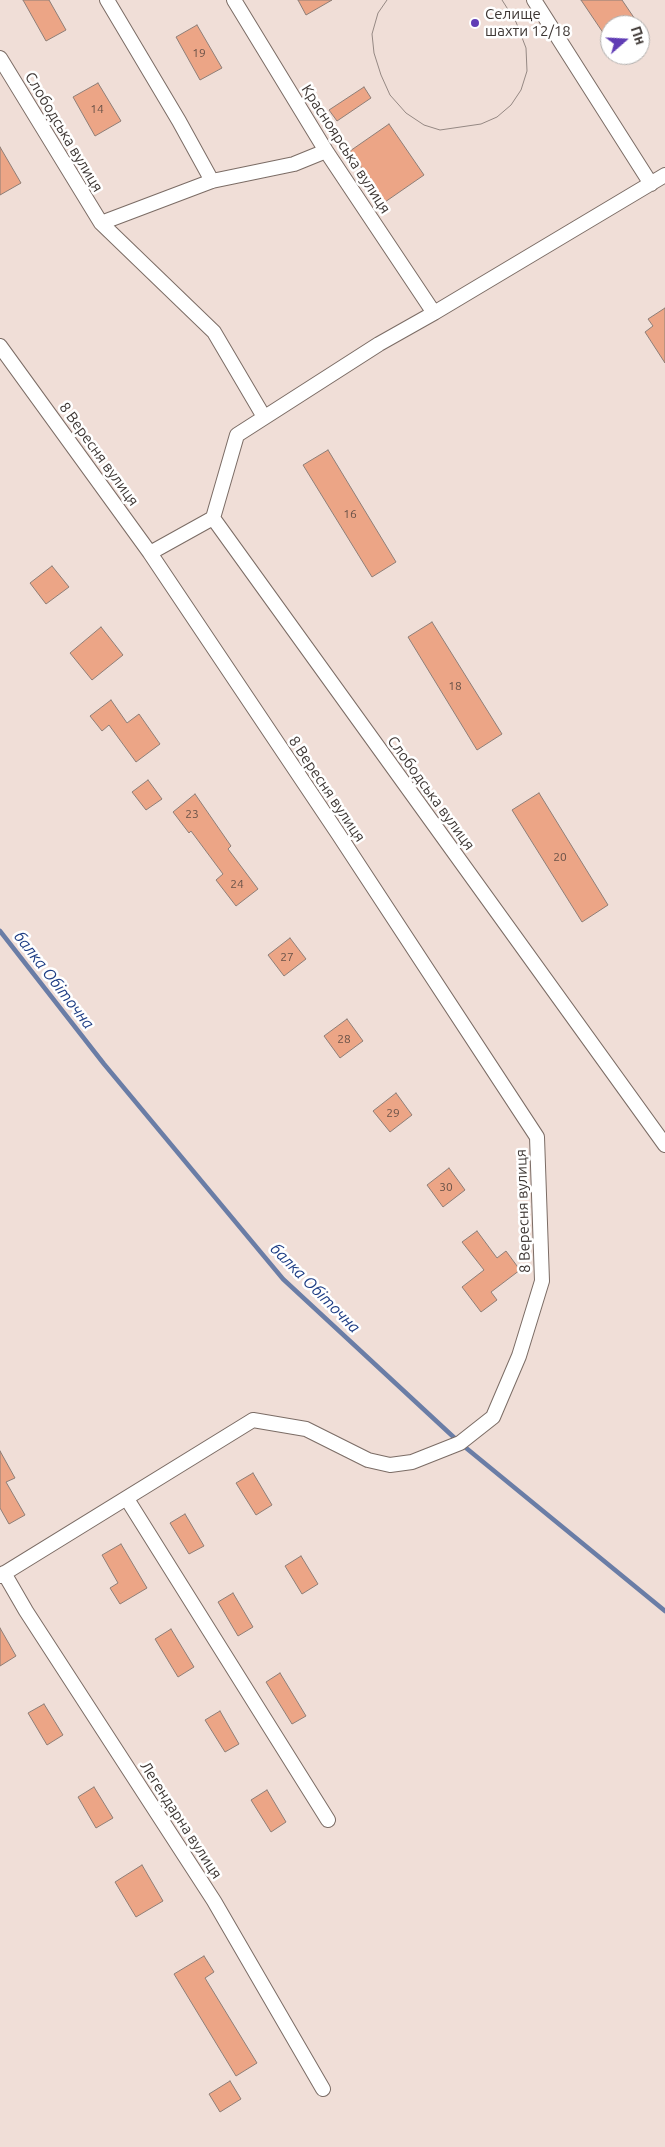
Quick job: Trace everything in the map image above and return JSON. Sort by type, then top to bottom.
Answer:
[{"type":"street","points":[[106,0],[179,122],[212,182]]},
{"type":"street","name":"Красноярська вулиця","points":[[234,0],[326,151],[434,313]]},
{"type":"street","points":[[534,0],[651,184]]},
{"type":"street","name":"Слободська вулиця","points":[[0,58],[101,223],[214,332],[264,418]]},
{"type":"street","points":[[101,223],[212,182],[294,164],[326,151]]},
{"type":"street","points":[[150,553],[213,518],[237,435],[379,344],[665,175]]},
{"type":"street","name":"8 Вересня вулиця","points":[[0,346],[150,553],[339,835],[537,1137],[542,1281]]},
{"type":"street","name":"Слободська вулиця","points":[[213,518],[665,1145]]},
{"type":"street","name":"Легендарна вулиця","points":[[323,2089],[214,1901],[2,1574],[253,1420],[306,1429],[368,1460],[390,1465],[412,1462],[460,1443],[493,1417],[519,1356],[542,1281]]},
{"type":"street","points":[[127,1499],[328,1820]]},
{"type":"building","points":[[23,0],[49,0],[66,30],[46,41]]},
{"type":"building","points":[[298,0],[332,0],[306,15]]},
{"type":"building","points":[[581,0],[622,0],[632,15],[600,15],[600,28]]},
{"type":"building","points":[[197,25],[222,68],[200,80],[176,37]]},
{"type":"building","points":[[98,83],[121,121],[95,136],[73,97]]},
{"type":"building","points":[[364,87],[371,98],[337,121],[329,110]]},
{"type":"building","points":[[389,124],[424,175],[385,202],[350,151]]},
{"type":"building","points":[[0,147],[21,183],[0,195]]},
{"type":"building","points":[[665,308],[665,363],[645,332],[653,326],[648,319]]},
{"type":"building","points":[[328,450],[396,562],[372,577],[303,465]]},
{"type":"building","points":[[52,566],[69,587],[46,604],[30,583]]},
{"type":"building","points":[[432,622],[502,734],[477,750],[408,637]]},
{"type":"building","points":[[101,627],[123,655],[92,680],[70,653]]},
{"type":"building","points":[[111,700],[127,723],[139,714],[160,744],[136,762],[109,725],[102,731],[90,716]]},
{"type":"building","points":[[148,780],[162,799],[146,810],[132,792]]},
{"type":"building","points":[[539,793],[608,905],[582,922],[512,810]]},
{"type":"building","points":[[195,794],[231,846],[228,849],[258,889],[236,906],[216,880],[223,874],[191,831],[189,833],[173,812]]},
{"type":"building","points":[[290,938],[306,959],[284,976],[268,955]]},
{"type":"building","points":[[347,1019],[363,1041],[340,1058],[324,1036]]},
{"type":"building","points":[[396,1093],[412,1115],[390,1132],[373,1111]]},
{"type":"building","points":[[449,1168],[465,1190],[443,1207],[427,1185]]},
{"type":"building","points":[[477,1231],[497,1258],[506,1251],[520,1270],[491,1292],[497,1300],[481,1312],[462,1287],[484,1270],[462,1242]]},
{"type":"building","points":[[0,1451],[15,1478],[6,1482],[25,1515],[9,1524],[0,1508]]},
{"type":"building","points":[[253,1473],[272,1505],[256,1515],[236,1483]]},
{"type":"building","points":[[185,1514],[204,1546],[189,1554],[170,1523]]},
{"type":"building","points":[[121,1544],[147,1588],[120,1604],[110,1588],[118,1583],[102,1555]]},
{"type":"building","points":[[301,1556],[318,1584],[302,1594],[285,1566]]},
{"type":"building","points":[[233,1593],[253,1627],[238,1636],[218,1602]]},
{"type":"building","points":[[0,1628],[16,1656],[0,1666]]},
{"type":"building","points":[[171,1629],[194,1667],[178,1677],[155,1639]]},
{"type":"building","points":[[280,1673],[306,1716],[292,1724],[266,1682]]},
{"type":"building","points":[[44,1704],[63,1735],[47,1745],[28,1713]]},
{"type":"building","points":[[220,1711],[239,1744],[225,1752],[205,1720]]},
{"type":"building","points":[[94,1787],[113,1818],[96,1828],[78,1797]]},
{"type":"building","points":[[267,1790],[286,1822],[271,1832],[251,1800]]},
{"type":"building","points":[[142,1865],[163,1901],[136,1917],[115,1882]]},
{"type":"building","points":[[204,1956],[214,1972],[205,1978],[257,2063],[236,2076],[174,1974]]},
{"type":"building","points":[[230,2081],[241,2099],[220,2112],[209,2094]]},
{"type":"waterway","name":"балка Обіточна","points":[[0,931],[104,1064],[283,1279],[460,1443],[665,1611]]},
{"type":"tram line","points":[[387,0],[378,13],[372,34],[374,53],[381,75],[390,95],[406,113],[424,125],[440,130],[481,124],[497,117],[511,105],[521,90],[527,71],[526,48],[516,22],[502,0]]},
{"type":"place","name":"Селище шахти 12/18","points":[[475,23]]}]
